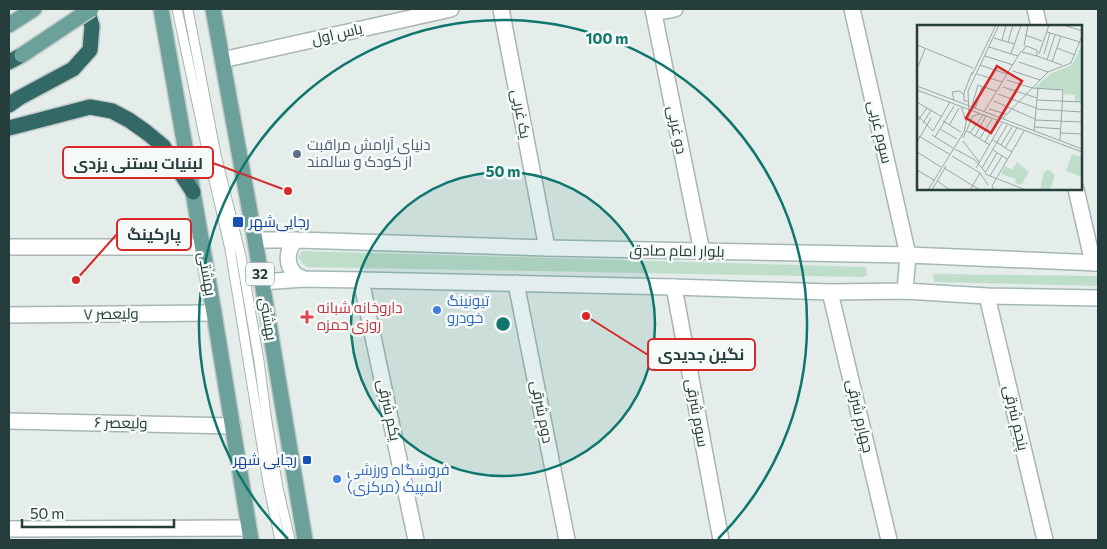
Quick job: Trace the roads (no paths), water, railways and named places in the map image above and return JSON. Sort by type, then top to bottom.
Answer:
[{"type":"highway","points":[[9,105],[73,69],[90,50],[92,26],[86,9]]},
{"type":"highway","points":[[9,128],[90,107],[112,111],[130,120],[163,146],[192,192]]},
{"type":"main road","points":[[9,25],[34,9]]},
{"type":"main road","points":[[15,58],[91,9]]},
{"type":"main road","name":"بهشتی","points":[[161,9],[250,534]]},
{"type":"main road","name":"بهشتى","points":[[213,9],[255,240],[305,540]]},
{"type":"street","name":"یاس اول","points":[[222,60],[451,9]]},
{"type":"street","name":"یک غربی","points":[[501,9],[547,248]]},
{"type":"street","points":[[654,11],[675,9]]},
{"type":"street","name":"سوم غربی","points":[[852,9],[908,255],[905,291]]},
{"type":"street","points":[[1035,9],[1039,25]]},
{"type":"street","name":"دو غربی","points":[[654,11],[702,252]]},
{"type":"street","points":[[1076,190],[1096,263]]},
{"type":"street","name":"بلوار امام صادق","points":[[255,240],[702,252],[908,255],[1096,263]]},
{"type":"street","points":[[297,240],[289,248],[289,260],[293,272],[304,279]]},
{"type":"street","points":[[9,247],[202,247]]},
{"type":"street","points":[[262,282],[304,279],[361,280],[830,292],[905,291],[987,296],[1098,298]]},
{"type":"street","name":"یکم شرقی","points":[[361,280],[416,540]]},
{"type":"street","name":"دوم شرقی","points":[[516,283],[567,540]]},
{"type":"street","name":"سوم شرقی","points":[[674,287],[721,540]]},
{"type":"street","name":"چهارم شرقی","points":[[830,292],[889,540]]},
{"type":"street","name":"پنجم شرقی","points":[[987,296],[1045,540]]},
{"type":"street","name":"ولیعصر ۷","points":[[9,315],[214,313]]},
{"type":"street","name":"ولیعصر ۶","points":[[9,421],[233,426]]},
{"type":"street","points":[[9,529],[250,534]]},
{"type":"lane","points":[[178,9],[230,249],[268,483],[280,540]]},
{"type":"lane","points":[[188,9],[216,155],[241,256],[278,488],[290,540]]},
{"type":"place","name":"دنیای آرامش مراقبت از کودک و سالمند","points":[[297,154]]},
{"type":"place","name":"لبنیات بستنی یزدی","points":[[288,191]]},
{"type":"place","name":"رجایی‌شهر","points":[[238,222]]},
{"type":"place","name":"پارکینگ","points":[[76,280]]},
{"type":"place","name":"تیونینگ خودرو","points":[[437,310]]},
{"type":"place","name":"نگین جدیدی","points":[[586,316]]},
{"type":"place","name":"داروخانه شبانه روزی حمزه","points":[[307,317]]},
{"type":"place","name":"رجایی شهر","points":[[307,460]]},
{"type":"place","name":"فروشگاه ورزشی المپیک (مرکزی)","points":[[337,479]]}]
